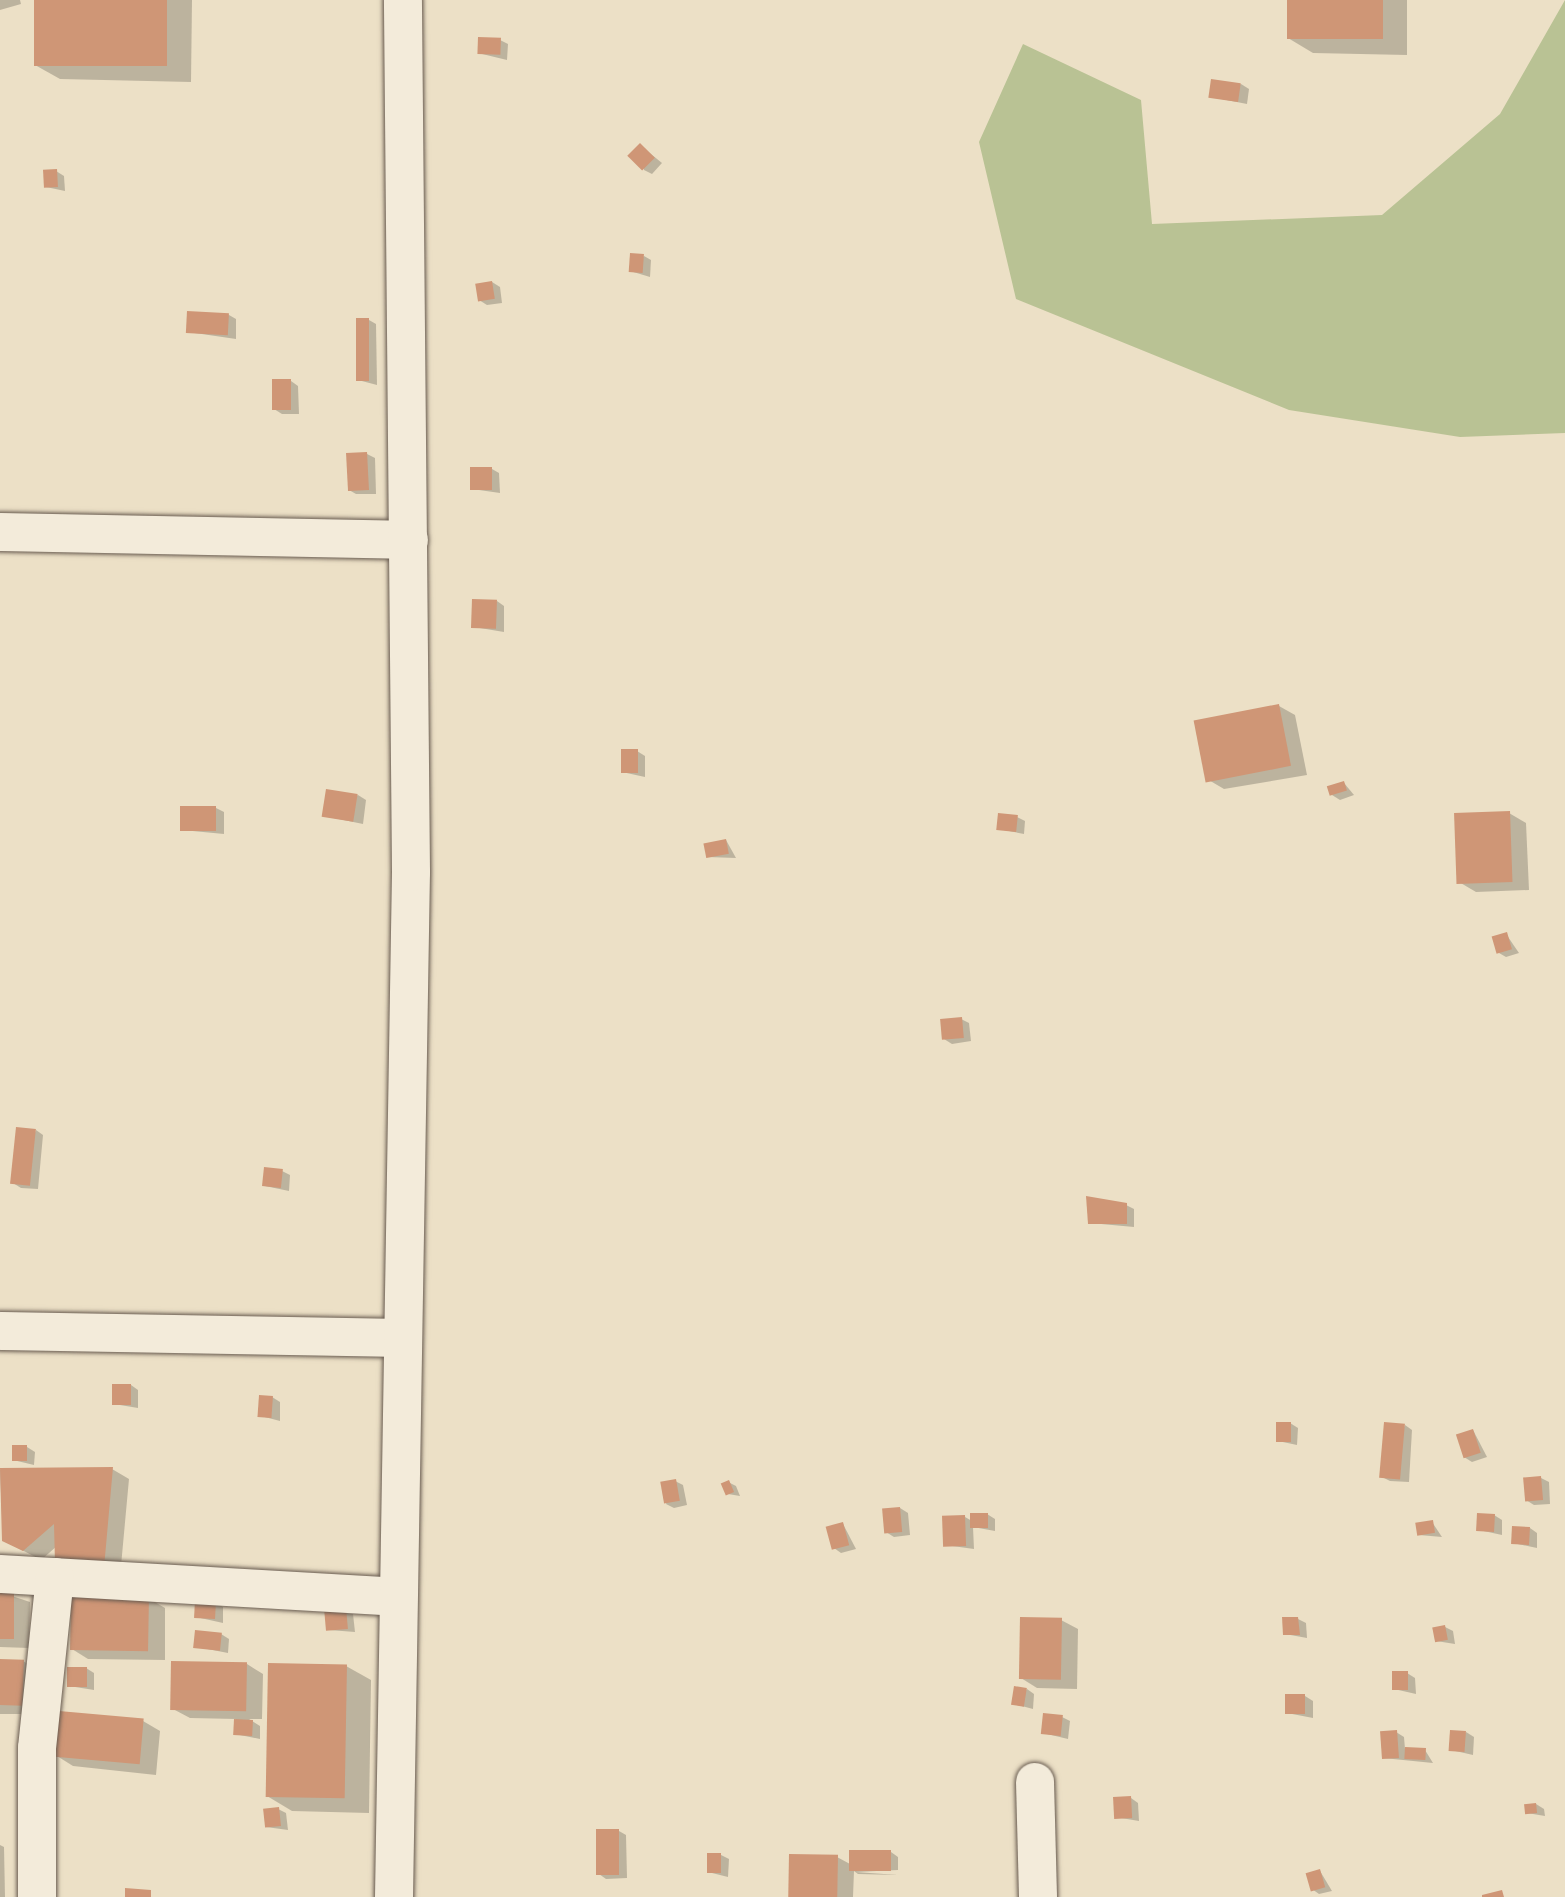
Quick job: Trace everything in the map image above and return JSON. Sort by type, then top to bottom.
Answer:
[{"type":"street","points":[[394,1897],[394,1597],[411,872],[403,0]]},
{"type":"street","points":[[0,532],[409,540]]},
{"type":"street","points":[[0,1331],[399,1338]]},
{"type":"street","points":[[0,1574],[394,1597]]},
{"type":"street","points":[[37,1897],[37,1748],[55,1577]]},
{"type":"street","points":[[1035,1782],[1038,1897]]},
{"type":"green space","points":[[1565,0],[1565,433],[1460,437],[1289,410],[1016,299],[979,142],[1023,44],[1141,100],[1152,224],[1382,215],[1500,114]]},
{"type":"building","points":[[34,0],[167,0],[167,66],[34,66]]},
{"type":"building","points":[[1287,0],[1383,0],[1383,39],[1287,39]]},
{"type":"building","points":[[478,37],[501,38],[500,55],[477,54]]},
{"type":"building","points":[[1211,79],[1241,83],[1238,102],[1208,98]]},
{"type":"building","points":[[640,143],[655,158],[642,171],[627,156]]},
{"type":"building","points":[[57,169],[58,187],[44,188],[43,170]]},
{"type":"building","points":[[630,253],[644,254],[643,273],[629,272]]},
{"type":"building","points":[[492,281],[495,299],[478,301],[475,284]]},
{"type":"building","points":[[187,311],[229,313],[228,335],[186,333]]},
{"type":"building","points":[[356,318],[369,318],[369,381],[356,381]]},
{"type":"building","points":[[272,379],[291,379],[291,410],[272,410]]},
{"type":"building","points":[[367,452],[369,490],[348,491],[346,453]]},
{"type":"building","points":[[470,467],[492,467],[492,490],[470,490]]},
{"type":"building","points":[[472,599],[497,600],[496,629],[471,628]]},
{"type":"building","points":[[1279,704],[1291,766],[1206,782],[1194,721]]},
{"type":"building","points":[[621,749],[638,749],[638,773],[621,773]]},
{"type":"building","points":[[1344,781],[1347,791],[1330,796],[1327,786]]},
{"type":"building","points":[[326,789],[358,794],[353,822],[322,817]]},
{"type":"building","points":[[180,806],[216,806],[216,831],[180,831]]},
{"type":"building","points":[[1510,811],[1512,882],[1457,884],[1454,813]]},
{"type":"building","points":[[998,813],[1018,815],[1016,832],[996,830]]},
{"type":"building","points":[[726,839],[729,854],[706,858],[703,843]]},
{"type":"building","points":[[1507,932],[1512,949],[1497,954],[1492,936]]},
{"type":"building","points":[[962,1017],[964,1038],[942,1040],[940,1019]]},
{"type":"building","points":[[16,1127],[36,1129],[30,1186],[10,1184]]},
{"type":"building","points":[[264,1167],[283,1169],[281,1188],[262,1186]]},
{"type":"building","points":[[1086,1196],[1127,1203],[1127,1224],[1088,1224]]},
{"type":"building","points":[[112,1384],[131,1384],[131,1405],[112,1405]]},
{"type":"building","points":[[259,1395],[273,1396],[271,1418],[257,1417]]},
{"type":"building","points":[[1276,1422],[1291,1422],[1291,1442],[1276,1442]]},
{"type":"building","points":[[1384,1422],[1405,1424],[1400,1480],[1379,1478]]},
{"type":"building","points":[[1473,1429],[1481,1453],[1464,1458],[1456,1435]]},
{"type":"building","points":[[12,1445],[27,1445],[27,1461],[12,1461]]},
{"type":"building","points":[[113,1467],[104,1568],[55,1564],[54,1524],[23,1551],[2,1541],[0,1468]]},
{"type":"building","points":[[1541,1476],[1543,1500],[1525,1501],[1523,1478]]},
{"type":"building","points":[[676,1479],[680,1501],[664,1503],[660,1482]]},
{"type":"building","points":[[729,1480],[734,1492],[726,1495],[721,1484]]},
{"type":"building","points":[[900,1507],[902,1532],[884,1533],[882,1509]]},
{"type":"building","points":[[970,1513],[988,1513],[988,1528],[970,1528]]},
{"type":"building","points":[[1477,1513],[1495,1514],[1494,1532],[1476,1531]]},
{"type":"building","points":[[965,1515],[966,1546],[943,1547],[942,1516]]},
{"type":"building","points":[[1433,1520],[1435,1533],[1417,1536],[1415,1523]]},
{"type":"building","points":[[843,1522],[849,1545],[832,1550],[826,1527]]},
{"type":"building","points":[[1512,1526],[1530,1527],[1529,1545],[1511,1544]]},
{"type":"building","points":[[0,1591],[14,1591],[14,1639],[0,1639]]},
{"type":"building","points":[[71,1595],[149,1596],[148,1651],[70,1650]]},
{"type":"building","points":[[195,1600],[216,1601],[215,1619],[194,1618]]},
{"type":"building","points":[[346,1607],[348,1629],[326,1631],[324,1609]]},
{"type":"building","points":[[1020,1617],[1062,1618],[1061,1680],[1019,1679]]},
{"type":"building","points":[[1282,1617],[1298,1617],[1300,1635],[1283,1635]]},
{"type":"building","points":[[1445,1625],[1448,1640],[1435,1642],[1432,1627]]},
{"type":"building","points":[[195,1630],[222,1633],[220,1651],[193,1648]]},
{"type":"building","points":[[0,1659],[24,1660],[22,1706],[0,1705]]},
{"type":"building","points":[[171,1661],[247,1662],[246,1711],[170,1710]]},
{"type":"building","points":[[268,1663],[347,1664],[345,1798],[266,1797]]},
{"type":"building","points":[[67,1667],[87,1667],[87,1687],[67,1687]]},
{"type":"building","points":[[1392,1671],[1408,1671],[1408,1690],[1392,1690]]},
{"type":"building","points":[[1014,1686],[1027,1688],[1024,1707],[1011,1705]]},
{"type":"building","points":[[1285,1694],[1305,1694],[1305,1714],[1285,1714]]},
{"type":"building","points":[[59,1711],[144,1718],[140,1764],[55,1757]]},
{"type":"building","points":[[1043,1713],[1063,1715],[1061,1736],[1041,1734]]},
{"type":"building","points":[[234,1719],[253,1720],[252,1736],[233,1735]]},
{"type":"building","points":[[1397,1730],[1399,1758],[1382,1759],[1380,1731]]},
{"type":"building","points":[[1450,1730],[1466,1731],[1464,1752],[1449,1751]]},
{"type":"building","points":[[1405,1747],[1426,1748],[1425,1760],[1404,1759]]},
{"type":"building","points":[[1131,1796],[1132,1818],[1114,1819],[1113,1797]]},
{"type":"building","points":[[1536,1803],[1537,1813],[1525,1814],[1524,1804]]},
{"type":"building","points":[[279,1807],[281,1826],[265,1828],[263,1809]]},
{"type":"building","points":[[596,1829],[619,1829],[619,1875],[596,1875]]},
{"type":"building","points":[[849,1850],[891,1850],[891,1871],[849,1871]]},
{"type":"building","points":[[707,1853],[721,1853],[721,1873],[707,1873]]},
{"type":"building","points":[[789,1854],[838,1855],[837,1897],[788,1897]]},
{"type":"building","points":[[1320,1869],[1325,1887],[1311,1891],[1306,1873]]},
{"type":"building","points":[[125,1888],[151,1890],[151,1897],[125,1897]]},
{"type":"building","points":[[1502,1890],[1504,1897],[1482,1897],[1482,1895]]}]
